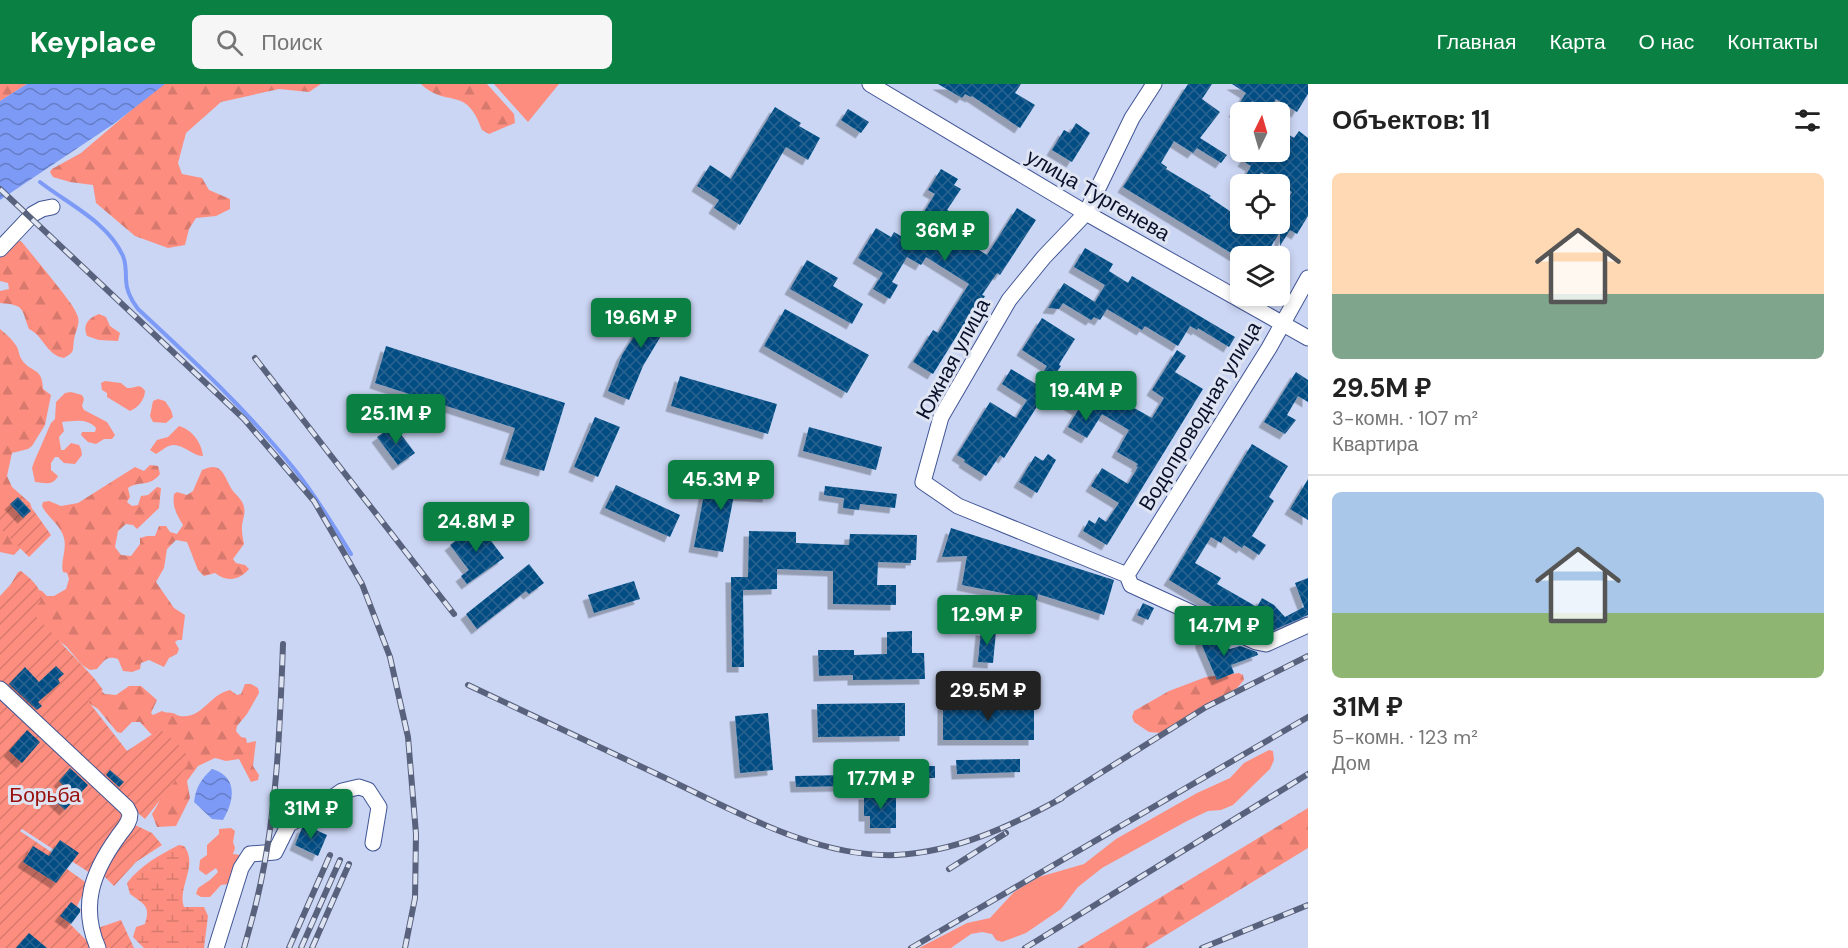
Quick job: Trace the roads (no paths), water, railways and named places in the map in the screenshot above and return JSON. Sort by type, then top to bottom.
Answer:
[{"type":"street","name":"улица Тургенева","points":[[870,84],[1086,213],[1308,338]]},
{"type":"street","name":"Южная улица","points":[[1127,574],[958,506],[922,482],[941,417],[1009,300],[1044,256],[1086,213],[1132,118],[1154,84]]},
{"type":"street","points":[[0,249],[33,214],[42,208],[52,207]]},
{"type":"street","name":"Водопроводная улица","points":[[1127,574],[1269,348],[1281,322],[1308,278]]},
{"type":"street","points":[[1127,574],[1131,585],[1256,642],[1266,644],[1308,625]]},
{"type":"street","points":[[0,689],[130,814],[127,824],[99,866],[92,881],[89,917],[98,948]]},
{"type":"street","points":[[216,948],[241,868],[250,854],[275,852],[289,824],[309,814],[342,791],[359,787],[368,790],[379,807],[373,843]]},
{"type":"water","points":[[27,84],[165,84],[115,123],[0,200],[0,101]]},
{"type":"water","points":[[212,769],[227,778],[232,790],[230,805],[223,820],[212,819],[194,802],[200,784]]},
{"type":"waterway","points":[[40,182],[86,214],[108,233],[123,256],[128,291],[138,309],[220,386],[277,448],[310,490],[351,554]]},
{"type":"railway","points":[[0,189],[244,419],[314,501],[362,584],[390,657],[408,737],[416,834],[415,898],[405,948]]},
{"type":"railway","points":[[255,358],[454,614]]},
{"type":"railway","points":[[244,948],[258,895],[270,833],[279,738],[283,644]]},
{"type":"railway","points":[[1056,801],[1206,707],[1308,656]]},
{"type":"railway","points":[[468,685],[746,817],[835,849],[866,854],[896,855],[940,849],[1003,828],[1062,798]]},
{"type":"railway","points":[[911,948],[1308,717]]},
{"type":"railway","points":[[1025,948],[1308,774]]},
{"type":"railway","points":[[949,869],[1006,833]]},
{"type":"railway","points":[[289,948],[330,855]]},
{"type":"railway","points":[[301,948],[340,860]]},
{"type":"railway","points":[[312,948],[349,864]]},
{"type":"railway","points":[[1202,948],[1308,905]]},
{"type":"park label","name":"Борьба","points":[[45,795]]}]
